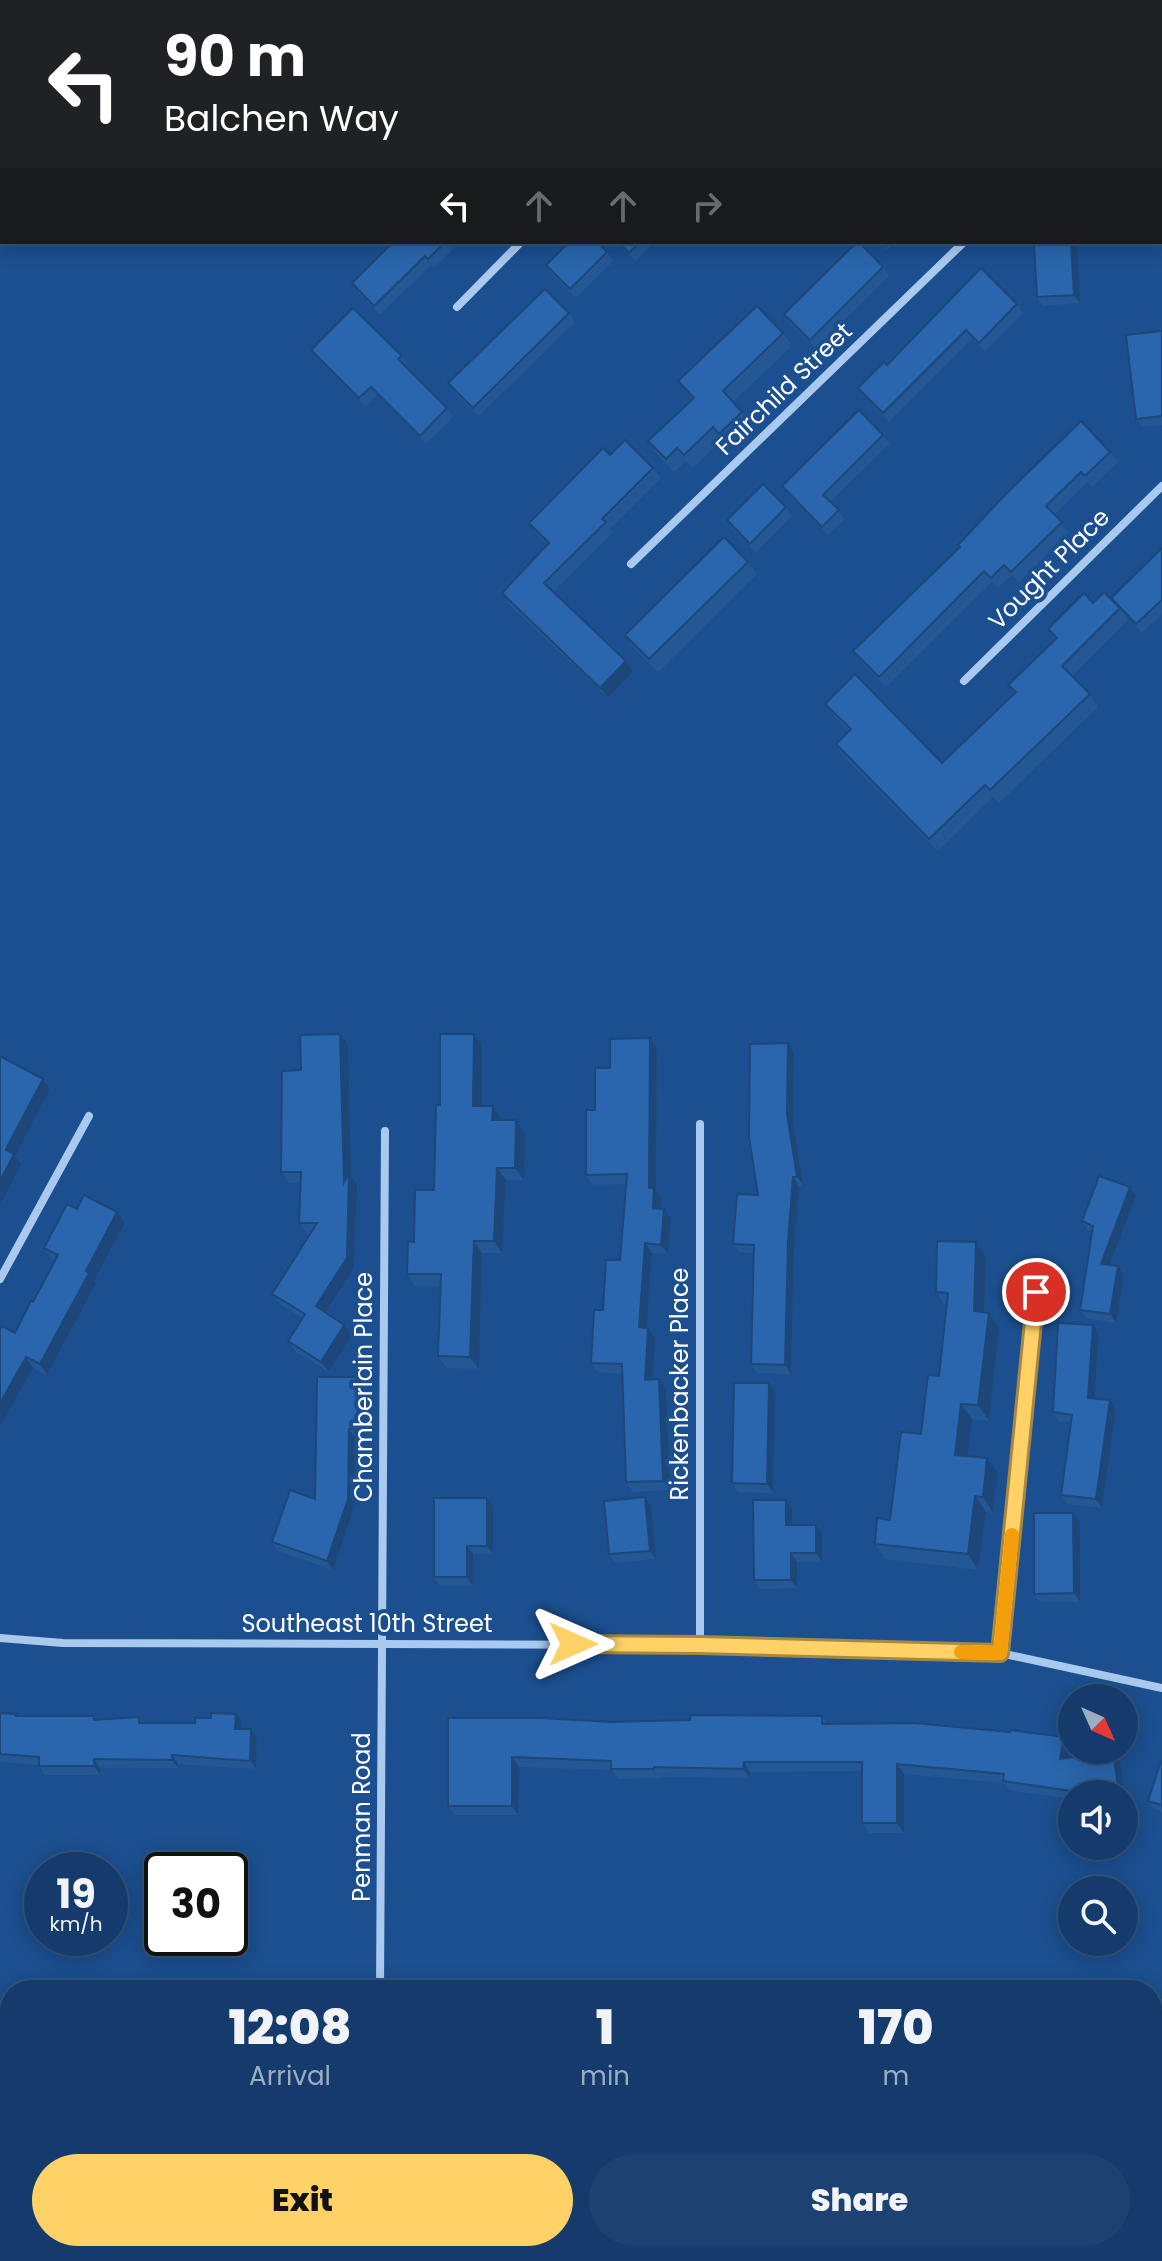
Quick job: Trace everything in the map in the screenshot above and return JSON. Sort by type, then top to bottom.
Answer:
[{"type":"street","points":[[457,307],[519,244]]},
{"type":"street","name":"Fairchild Street","points":[[631,564],[962,244]]},
{"type":"street","name":"Vought Place","points":[[964,681],[1162,486]]},
{"type":"street","points":[[0,1279],[89,1116]]},
{"type":"street","name":"Rickenbacker Place","points":[[700,1124],[700,1645]]},
{"type":"street","name":"Chamberlain Place","points":[[383,1644],[385,1131]]},
{"type":"street","points":[[1000,1653],[1039,1262]]},
{"type":"street","name":"Southeast 10th Street","points":[[0,1638],[63,1643],[700,1645],[1000,1653],[1162,1688]]},
{"type":"street","name":"Penman Road","points":[[380,1980],[383,1644]]},
{"type":"building","points":[[391,244],[443,244],[428,259],[425,256],[374,306],[352,283]]},
{"type":"building","points":[[567,244],[599,244],[607,252],[570,289],[546,265]]},
{"type":"building","points":[[620,244],[638,244],[629,253]]},
{"type":"building","points":[[855,244],[861,244],[883,267],[810,340],[784,314]]},
{"type":"building","points":[[1034,244],[1071,244],[1074,295],[1037,297]]},
{"type":"building","points":[[981,268],[1017,304],[979,343],[966,330],[883,413],[858,388],[884,362],[887,365]]},
{"type":"building","points":[[545,289],[569,313],[473,408],[448,383]]},
{"type":"building","points":[[757,306],[783,333],[723,391],[742,412],[719,434],[713,427],[684,455],[677,448],[666,459],[648,441],[694,398],[678,381]]},
{"type":"building","points":[[353,308],[402,356],[398,359],[447,408],[420,436],[371,387],[359,398],[311,350]]},
{"type":"building","points":[[1162,331],[1162,416],[1136,419],[1126,335]]},
{"type":"building","points":[[859,410],[883,435],[823,495],[839,510],[822,527],[782,486]]},
{"type":"building","points":[[1081,421],[1110,452],[1085,476],[1081,472],[1046,506],[1062,522],[1011,572],[1004,565],[991,578],[984,571],[879,677],[853,651],[960,547],[958,545],[1006,494]]},
{"type":"building","points":[[625,440],[653,468],[602,519],[606,522],[544,583],[626,661],[600,688],[502,593],[549,543],[529,523],[603,448],[610,455]]},
{"type":"building","points":[[763,484],[786,507],[750,544],[727,520]]},
{"type":"building","points":[[724,537],[748,562],[649,659],[625,635]]},
{"type":"building","points":[[1162,548],[1162,600],[1136,624],[1111,598]]},
{"type":"building","points":[[1104,592],[1120,608],[1062,666],[1090,694],[990,790],[985,785],[929,839],[836,744],[851,729],[825,704],[855,674],[942,763],[1016,692],[1008,685],[1057,638],[1048,629],[1084,593],[1093,603]]},
{"type":"building","points":[[340,1034],[344,1182],[349,1173],[347,1258],[316,1306],[344,1325],[321,1362],[288,1341],[305,1314],[272,1294],[317,1223],[299,1223],[301,1172],[281,1172],[282,1071],[301,1070],[300,1035]]},
{"type":"building","points":[[440,1034],[474,1034],[473,1106],[493,1106],[492,1120],[516,1120],[515,1168],[497,1168],[494,1241],[474,1241],[470,1357],[438,1356],[441,1274],[407,1274],[408,1241],[414,1242],[415,1190],[434,1190],[436,1105],[440,1105]]},
{"type":"building","points":[[650,1038],[649,1188],[654,1188],[653,1208],[664,1209],[661,1245],[645,1243],[639,1327],[648,1328],[645,1380],[659,1379],[663,1481],[626,1482],[622,1364],[591,1363],[594,1310],[603,1310],[606,1260],[620,1260],[627,1174],[586,1175],[586,1110],[595,1110],[595,1068],[610,1068],[610,1039]]},
{"type":"building","points":[[788,1043],[787,1114],[797,1177],[793,1177],[788,1242],[785,1365],[751,1364],[754,1245],[733,1244],[737,1194],[758,1195],[749,1137],[750,1044]]},
{"type":"building","points":[[0,1056],[43,1079],[8,1145],[6,1150],[14,1154],[0,1181]]},
{"type":"building","points":[[1099,1176],[1130,1187],[1101,1264],[1118,1266],[1110,1314],[1080,1310],[1093,1226],[1082,1221]]},
{"type":"building","points":[[84,1195],[117,1212],[86,1271],[89,1273],[40,1364],[26,1357],[0,1403],[0,1329],[2,1326],[15,1333],[58,1255],[44,1248],[67,1204],[77,1209]]},
{"type":"building","points":[[937,1241],[976,1242],[974,1311],[989,1313],[978,1405],[961,1404],[955,1455],[987,1458],[983,1497],[975,1496],[968,1554],[875,1544],[877,1518],[890,1520],[901,1432],[921,1434],[928,1375],[939,1376],[948,1293],[936,1292]]},
{"type":"building","points":[[1058,1323],[1093,1325],[1088,1398],[1110,1400],[1096,1499],[1061,1495],[1072,1415],[1053,1412]]},
{"type":"building","points":[[317,1377],[363,1377],[362,1430],[349,1429],[348,1499],[327,1561],[272,1542],[290,1490],[315,1499]]},
{"type":"building","points":[[734,1383],[769,1383],[767,1484],[732,1483]]},
{"type":"building","points":[[645,1497],[650,1551],[609,1554],[604,1501]]},
{"type":"building","points":[[434,1498],[487,1498],[487,1546],[467,1546],[467,1577],[434,1577]]},
{"type":"building","points":[[753,1500],[786,1500],[786,1525],[816,1525],[816,1553],[791,1553],[791,1580],[754,1580]]},
{"type":"building","points":[[1034,1513],[1073,1513],[1074,1593],[1034,1594]]},
{"type":"building","points":[[0,1713],[16,1716],[94,1716],[94,1720],[139,1717],[139,1723],[195,1723],[195,1718],[211,1718],[211,1713],[236,1714],[235,1729],[251,1729],[250,1761],[172,1755],[172,1760],[94,1759],[94,1766],[39,1766],[39,1757],[0,1754]]},
{"type":"building","points":[[690,1715],[822,1716],[822,1724],[913,1723],[1058,1736],[1058,1764],[1115,1764],[1117,1780],[1058,1780],[1058,1789],[1003,1781],[1004,1774],[897,1764],[897,1823],[862,1823],[862,1762],[744,1762],[743,1769],[611,1769],[611,1761],[512,1757],[512,1806],[448,1806],[448,1718],[611,1722],[690,1720]]},
{"type":"building","points":[[1162,1761],[1162,1805],[1148,1801]]},
{"type":"slow traffic","points":[[961,1652],[1000,1653],[1012,1535]]},
{"type":"route","points":[[573,1644],[1000,1653],[1036,1292]]}]
